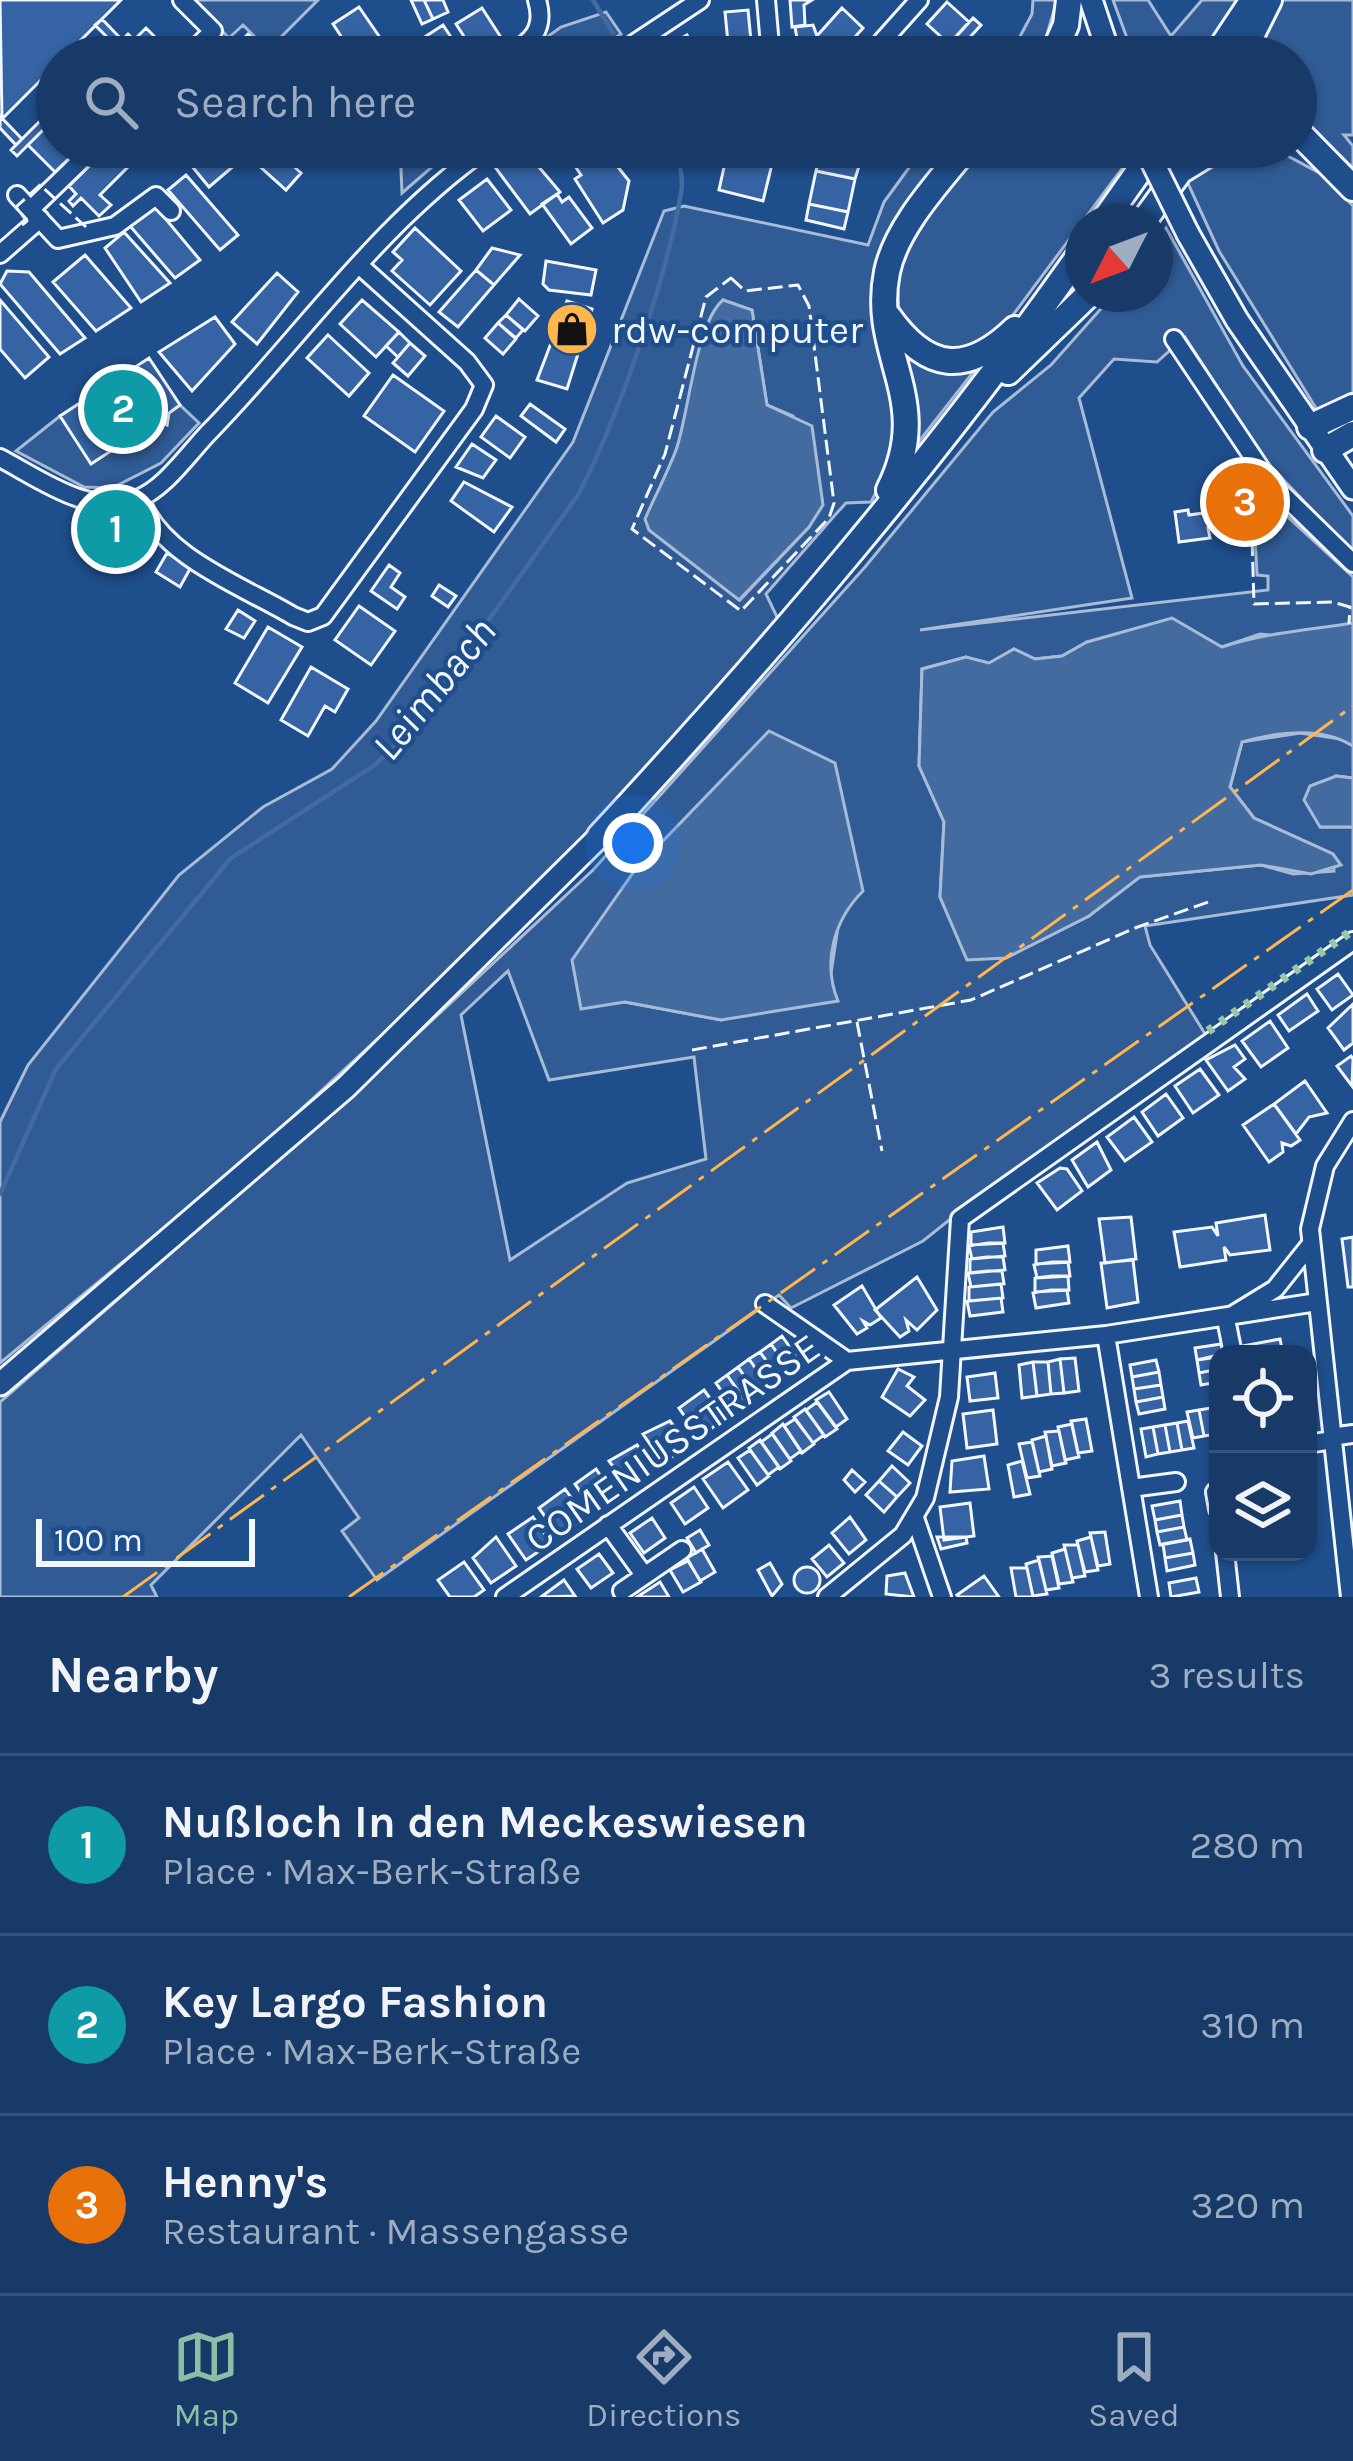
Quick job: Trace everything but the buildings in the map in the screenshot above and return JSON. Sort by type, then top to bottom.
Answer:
[{"type":"highway","points":[[1061,36],[1069,0]]},
{"type":"highway","points":[[1229,36],[1253,0]]},
{"type":"highway","points":[[1251,36],[1269,0]]},
{"type":"highway","points":[[1317,151],[1349,183]]},
{"type":"highway","points":[[1317,162],[1349,183]]},
{"type":"highway","points":[[874,525],[903,463],[910,423],[888,316],[887,269],[905,232],[952,168]]},
{"type":"highway","points":[[1116,204],[1141,168]]},
{"type":"highway","points":[[1156,204],[1185,168]]},
{"type":"highway","points":[[600,836],[874,525],[978,396],[1065,276]]},
{"type":"highway","points":[[888,316],[918,353],[941,361],[970,360],[995,349],[1052,295]]},
{"type":"highway","points":[[978,396],[1069,312]]},
{"type":"highway","points":[[1310,428],[1353,407]]},
{"type":"highway","points":[[1325,450],[1353,434]]},
{"type":"main road","points":[[1091,0],[1103,36]]},
{"type":"main road","points":[[1155,168],[1237,320],[1353,488]]},
{"type":"main road","points":[[0,1384],[346,1087],[600,836]]},
{"type":"street","points":[[182,0],[213,32],[209,36]]},
{"type":"street","points":[[534,36],[540,25],[537,0]]},
{"type":"street","points":[[645,36],[700,0]]},
{"type":"street","points":[[766,0],[769,36]]},
{"type":"street","points":[[887,36],[919,0]]},
{"type":"street","points":[[0,254],[76,168]]},
{"type":"street","points":[[0,458],[80,499],[101,503],[140,498],[267,372],[358,265],[426,196],[461,168]]},
{"type":"street","points":[[17,195],[58,239],[115,226],[156,196],[171,211]]},
{"type":"street","points":[[140,498],[150,524],[169,542],[293,616],[308,622],[323,616],[474,409],[484,385],[467,362],[358,265]]},
{"type":"street","points":[[1174,339],[1269,481],[1353,563]]},
{"type":"street","points":[[827,1597],[888,1549],[915,1517],[942,1438],[954,1354],[960,1219],[1353,941]]},
{"type":"street","points":[[1348,1595],[1310,1245],[1321,1176],[1353,1121]]},
{"type":"street","points":[[1231,1345],[1226,1319],[1275,1288],[1310,1245]]},
{"type":"street","name":"COMENIUSSTRASSE","points":[[505,1597],[847,1360],[954,1354],[1226,1319],[1317,1302]]},
{"type":"street","points":[[765,1304],[847,1360]]},
{"type":"street","points":[[1106,1335],[1149,1597]]},
{"type":"street","points":[[1317,1442],[1353,1434]]},
{"type":"street","points":[[1130,1488],[1176,1482]]},
{"type":"street","points":[[915,1517],[942,1597]]},
{"type":"street","points":[[608,1525],[644,1575]]},
{"type":"street","points":[[622,1591],[682,1550]]},
{"type":"street","points":[[1226,1561],[1229,1597]]},
{"type":"shaded area","points":[[192,0],[318,0],[282,36],[254,36],[243,25],[227,36]]},
{"type":"shaded area","points":[[1033,0],[1057,0],[1047,36],[1020,36],[1032,14]]},
{"type":"shaded area","points":[[1113,0],[1148,0],[1171,36],[1126,36]]},
{"type":"shaded area","points":[[1202,0],[1239,0],[1216,36],[1171,36]]},
{"type":"shaded area","points":[[1277,0],[1353,0],[1353,135],[1344,135],[1353,146],[1353,168],[1317,135],[1317,36],[1265,36]]},
{"type":"shaded area","points":[[606,12],[621,34],[548,36]]},
{"type":"shaded area","points":[[401,168],[431,168],[402,193]]},
{"type":"shaded area","points":[[909,168],[943,168],[892,241],[904,421],[894,458],[871,502],[846,503],[766,594],[778,619],[618,803],[500,926],[244,1162],[0,1363],[0,1122],[28,1065],[179,875],[263,807],[332,769],[376,721],[573,442],[664,211],[684,206],[868,245],[884,202]],"holes":[[[723,300],[752,310],[767,405],[793,416],[809,527],[740,600],[646,519],[677,449]]]},
{"type":"shaded area","points":[[967,168],[1123,168],[1096,204],[1065,204],[1065,245],[1007,323],[967,352],[928,348],[899,313],[897,278],[917,228]]},
{"type":"shaded area","points":[[1204,168],[1310,168],[1325,176],[1353,206],[1353,392],[1319,413],[1219,251],[1185,177]]},
{"type":"shaded area","points":[[1173,241],[1243,366],[1353,516],[1353,553],[1264,459],[1185,337],[1157,362],[1114,359],[1079,398],[1132,598],[920,630],[1268,590],[1268,576],[1257,575],[1255,537],[1271,537],[1272,510],[1279,509],[1353,577],[1353,623],[1286,637],[1260,634],[1222,647],[1194,636],[1087,642],[1062,656],[1035,659],[1014,649],[989,664],[966,657],[922,669],[919,766],[944,822],[940,897],[967,959],[1006,958],[1089,916],[1139,877],[1261,865],[1293,874],[1334,871],[1333,854],[1254,818],[1230,787],[1242,742],[1300,733],[1341,739],[1353,746],[1353,778],[1336,776],[1321,827],[1353,827],[1353,895],[1145,926],[1150,945],[1207,1037],[992,1186],[923,1241],[791,1308],[779,1295],[377,1580],[342,1531],[359,1518],[301,1435],[151,1585],[157,1597],[0,1597],[0,1402],[350,1097],[593,870],[865,567],[993,412],[1051,365],[1098,312],[1173,312]],"holes":[[[687,818],[840,914],[830,980],[721,1020],[625,1002],[635,870]],[[508,971],[549,1080],[694,1057],[706,1159],[627,1183],[510,1260],[461,1015]]]},
{"type":"shaded area","points":[[723,300],[752,310],[767,405],[812,426],[823,505],[809,527],[739,600],[649,530],[645,519],[676,450],[706,328]]},
{"type":"shaded area","points":[[895,340],[978,366],[913,449]]},
{"type":"shaded area","points":[[180,405],[199,423],[161,463],[112,488],[84,487],[16,451],[60,416],[92,463],[158,420],[167,424],[169,413]]},
{"type":"shaded area","points":[[1172,618],[1222,647],[1353,623],[1353,746],[1327,736],[1299,733],[1242,742],[1230,787],[1254,818],[1333,854],[1341,865],[1311,874],[1261,865],[1140,877],[1089,916],[1006,958],[967,960],[940,897],[944,822],[919,766],[922,669],[966,657],[989,663],[1014,649],[1035,659],[1062,656],[1087,642]]},
{"type":"shaded area","points":[[769,731],[835,763],[863,891],[845,915],[834,942],[831,971],[838,1001],[721,1020],[625,1002],[581,1009],[572,960],[635,870]]},
{"type":"shaded area","points":[[1336,776],[1353,778],[1353,827],[1320,827],[1304,800],[1310,786]]},
{"type":"waterway","name":"Leimbach","points":[[593,0],[613,33]]},
{"type":"waterway","name":"Leimbach","points":[[0,1194],[56,1069],[231,858],[375,765],[408,733],[578,495],[653,305],[674,227],[680,168]]},
{"type":"hedge","points":[[1208,1031],[1353,930]]},
{"type":"fence","points":[[22,225],[27,221],[16,207],[40,185],[86,227]]},
{"type":"fence","points":[[731,278],[745,291],[798,285],[809,306],[834,503],[829,518],[741,611],[632,529],[665,454],[706,297],[731,278]]},
{"type":"fence","points":[[1226,526],[1227,539],[1252,537],[1254,604],[1332,602],[1350,607],[1349,624]]},
{"type":"fence","points":[[692,1050],[971,1000],[1135,928],[1211,901]]},
{"type":"fence","points":[[857,1022],[882,1151]]},
{"type":"power","points":[[123,1597],[1353,706]]},
{"type":"power","points":[[349,1597],[1353,890]]},
{"type":"place","name":"rdw-computer","points":[[572,329]]},
{"type":"place","name":"Key Largo Fashion","points":[[123,409]]},
{"type":"place","name":"Henny's","points":[[1245,502]]},
{"type":"place","name":"Nußloch In den Meckeswiesen","points":[[116,529]]}]
